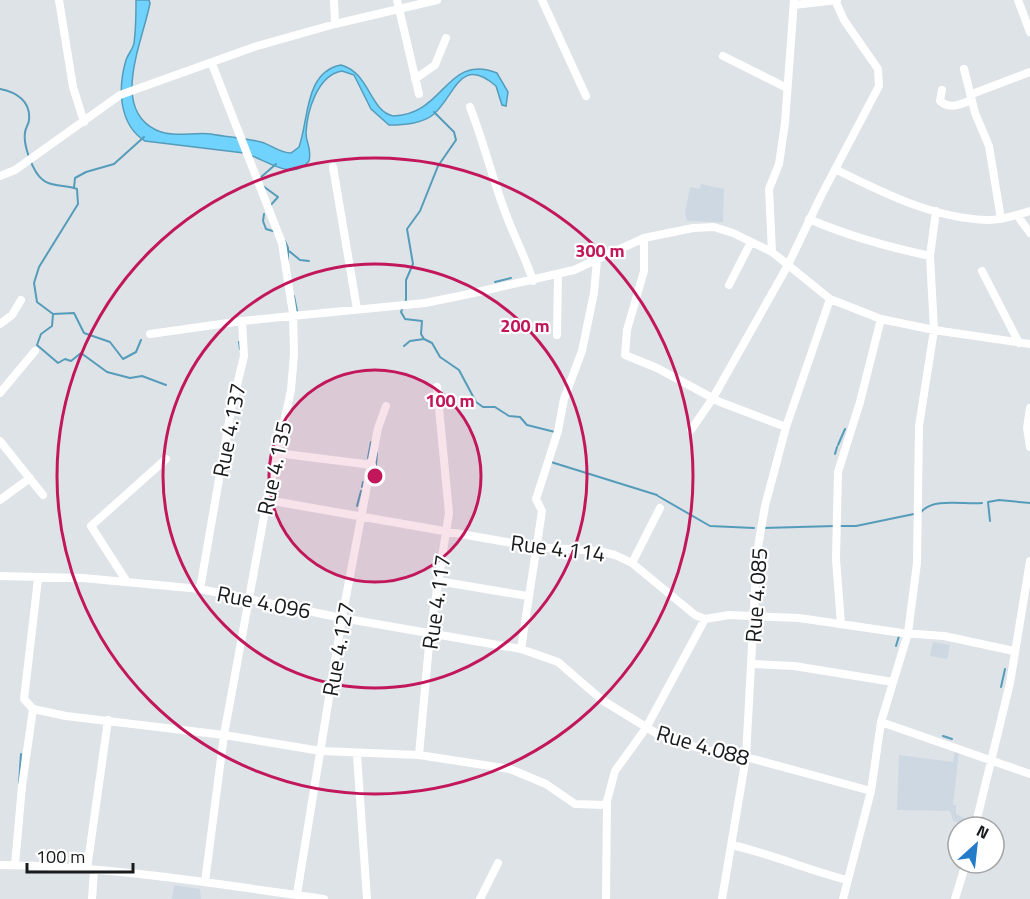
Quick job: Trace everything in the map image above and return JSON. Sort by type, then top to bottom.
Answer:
[{"type":"street","points":[[59,0],[73,87],[84,122]]},
{"type":"street","points":[[334,0],[335,24]]},
{"type":"street","points":[[397,0],[419,94]]},
{"type":"street","points":[[0,176],[25,164],[39,151],[84,122],[120,94],[212,64],[254,47],[335,24],[438,0]]},
{"type":"street","points":[[542,0],[586,96]]},
{"type":"street","points":[[691,430],[713,398],[789,265],[809,219],[876,95],[880,78],[878,69],[844,20],[836,0],[794,3],[788,88],[779,164],[769,189],[772,252]]},
{"type":"street","points":[[1018,0],[1030,32]]},
{"type":"street","points":[[416,79],[435,65],[446,38]]},
{"type":"street","points":[[723,56],[788,88]]},
{"type":"street","name":"Rue 4.135","points":[[205,882],[224,735],[267,500],[291,390],[294,354],[293,314],[282,243],[212,64]]},
{"type":"street","points":[[964,69],[989,146],[1001,219]]},
{"type":"street","points":[[942,90],[940,101],[945,105],[953,106],[1030,72]]},
{"type":"street","points":[[470,107],[487,150],[507,218],[522,248],[533,281]]},
{"type":"street","points":[[333,167],[357,309]]},
{"type":"street","points":[[835,169],[896,198],[970,219],[1001,219],[1030,212]]},
{"type":"street","points":[[843,899],[871,791],[881,722],[908,633],[917,563],[919,426],[934,330],[930,256],[936,211]]},
{"type":"street","points":[[1017,215],[1030,233]]},
{"type":"street","points":[[809,219],[849,235],[930,256]]},
{"type":"street","points":[[150,334],[293,314],[425,303],[558,275],[644,238],[693,228],[714,227],[772,252],[830,299],[881,319],[934,330],[1030,344]]},
{"type":"street","points":[[644,238],[642,285],[627,330],[624,353],[713,398],[786,427]]},
{"type":"street","points":[[729,285],[751,242]]},
{"type":"street","points":[[521,649],[527,596],[542,511],[536,499],[558,430],[564,399],[588,327],[597,260]]},
{"type":"street","points":[[982,271],[1019,343]]},
{"type":"street","points":[[557,335],[558,275]]},
{"type":"street","name":"Rue 4.085","points":[[722,899],[746,757],[752,664],[752,616],[757,553],[763,518],[786,427],[830,299]]},
{"type":"street","points":[[0,324],[12,315],[21,300]]},
{"type":"street","points":[[841,624],[836,559],[838,472],[863,392],[881,319]]},
{"type":"street","name":"Rue 4.137","points":[[200,589],[231,410],[244,356],[242,321]]},
{"type":"street","points":[[0,393],[35,351]]},
{"type":"street","name":"Rue 4.117","points":[[419,755],[430,634],[446,531],[448,495],[440,441],[437,387]]},
{"type":"street","name":"Rue 4.127","points":[[297,894],[342,618],[378,428],[386,406]]},
{"type":"street","points":[[1030,408],[1028,418],[1030,447]]},
{"type":"street","points":[[0,441],[43,495]]},
{"type":"street","points":[[278,453],[372,465]]},
{"type":"street","points":[[127,582],[91,526],[166,459]]},
{"type":"street","points":[[0,500],[30,478]]},
{"type":"street","name":"Rue 4.114","points":[[267,500],[535,548],[599,551],[632,563],[695,615],[705,619]]},
{"type":"street","points":[[632,563],[660,508]]},
{"type":"street","points":[[978,815],[1010,683],[1030,561]]},
{"type":"street","name":"Rue 4.096","points":[[0,576],[127,582],[200,589],[249,601],[521,649]]},
{"type":"street","points":[[38,579],[24,699],[33,709],[66,716],[224,735],[321,752],[357,755],[394,753],[419,755],[510,769],[546,784],[575,804],[606,805]]},
{"type":"street","points":[[438,581],[527,596]]},
{"type":"street","points":[[606,899],[606,805],[615,771],[646,728],[705,619],[752,616],[799,618],[944,636],[1014,651]]},
{"type":"street","name":"Rue 4.088","points":[[521,649],[558,662],[602,700],[646,728],[705,750],[746,757],[871,791]]},
{"type":"street","points":[[752,664],[794,666],[893,682]]},
{"type":"street","points":[[15,865],[22,786],[33,709]]},
{"type":"street","points":[[92,899],[90,870],[108,720]]},
{"type":"street","points":[[881,722],[1030,772]]},
{"type":"street","points":[[357,755],[367,899]]},
{"type":"street","points":[[732,845],[765,853],[818,873],[847,880]]},
{"type":"street","points":[[480,899],[498,862]]},
{"type":"street","points":[[0,864],[90,870],[205,882],[324,899]]},
{"type":"street","points":[[955,899],[962,875]]},
{"type":"shaded area","points":[[701,184],[724,189],[723,222],[687,221],[685,213],[690,187],[700,189]]},
{"type":"shaded area","points":[[933,642],[950,645],[947,659],[930,656]]},
{"type":"shaded area","points":[[955,750],[959,751],[953,805],[956,805],[958,815],[951,815],[950,811],[897,810],[899,755],[953,762]]},
{"type":"shaded area","points":[[174,885],[200,889],[201,899],[172,899]]},
{"type":"water","points":[[136,0],[149,0],[150,3],[133,72],[132,90],[135,106],[142,120],[156,130],[176,134],[211,134],[249,139],[291,153],[299,147],[314,87],[329,69],[341,65],[351,69],[364,83],[379,107],[393,116],[410,113],[424,106],[455,78],[467,71],[480,69],[497,73],[508,92],[506,106],[502,105],[496,86],[484,77],[474,74],[460,81],[442,106],[424,120],[389,125],[371,109],[354,75],[342,71],[326,79],[315,96],[306,133],[310,152],[309,161],[294,170],[278,167],[244,153],[145,141],[136,134],[125,115],[121,93],[123,71],[134,43]]},
{"type":"waterway","points":[[0,89],[17,95],[28,108],[29,120],[25,138],[32,165],[39,176],[50,184],[74,188]]},
{"type":"waterway","points":[[424,339],[421,334],[422,321],[405,319],[401,312],[406,300],[406,280],[413,264],[407,229],[420,211],[438,166],[456,140],[454,132],[434,112]]},
{"type":"waterway","points":[[141,340],[136,352],[123,359],[110,342],[84,333],[74,313],[53,314],[37,302],[34,283],[39,267],[78,204],[77,189],[74,188],[75,178],[86,172],[114,164],[144,137]]},
{"type":"waterway","points":[[260,178],[276,164]]},
{"type":"waterway","points":[[263,186],[278,197],[269,207]]},
{"type":"waterway","points":[[264,214],[263,221],[266,229],[276,232]]},
{"type":"waterway","points":[[285,241],[288,248],[288,261]]},
{"type":"waterway","points":[[289,251],[300,260],[309,261]]},
{"type":"waterway","points":[[495,282],[511,278]]},
{"type":"waterway","points":[[294,296],[297,311]]},
{"type":"waterway","points":[[53,314],[52,326],[41,334],[37,345],[58,363],[65,359],[71,361],[81,353],[107,372],[130,378],[142,376],[166,385]]},
{"type":"waterway","points":[[404,346],[410,341],[424,339],[432,343],[440,357],[459,370],[476,402],[483,407],[495,407],[509,416],[520,417],[527,425],[555,432]]},
{"type":"waterway","points":[[239,342],[240,349]]},
{"type":"waterway","points":[[838,445],[845,429]]},
{"type":"waterway","points":[[368,458],[371,442]]},
{"type":"waterway","points":[[835,454],[837,447]]},
{"type":"waterway","points":[[376,465],[377,453]]},
{"type":"waterway","points":[[551,462],[657,495]]},
{"type":"waterway","points":[[362,487],[363,482]]},
{"type":"waterway","points":[[357,506],[361,491]]},
{"type":"waterway","points":[[658,496],[710,526],[754,528]]},
{"type":"waterway","points":[[990,521],[988,502],[999,500],[1030,503]]},
{"type":"waterway","points":[[921,512],[927,507],[942,503],[982,503]]},
{"type":"waterway","points":[[838,526],[856,526],[914,514]]},
{"type":"waterway","points":[[763,528],[835,526]]},
{"type":"waterway","points":[[896,646],[899,636]]},
{"type":"waterway","points":[[1001,687],[1005,669]]},
{"type":"waterway","points":[[943,736],[952,739]]},
{"type":"waterway","points":[[20,769],[21,754]]},
{"type":"waterway","points":[[19,783],[20,770]]}]
